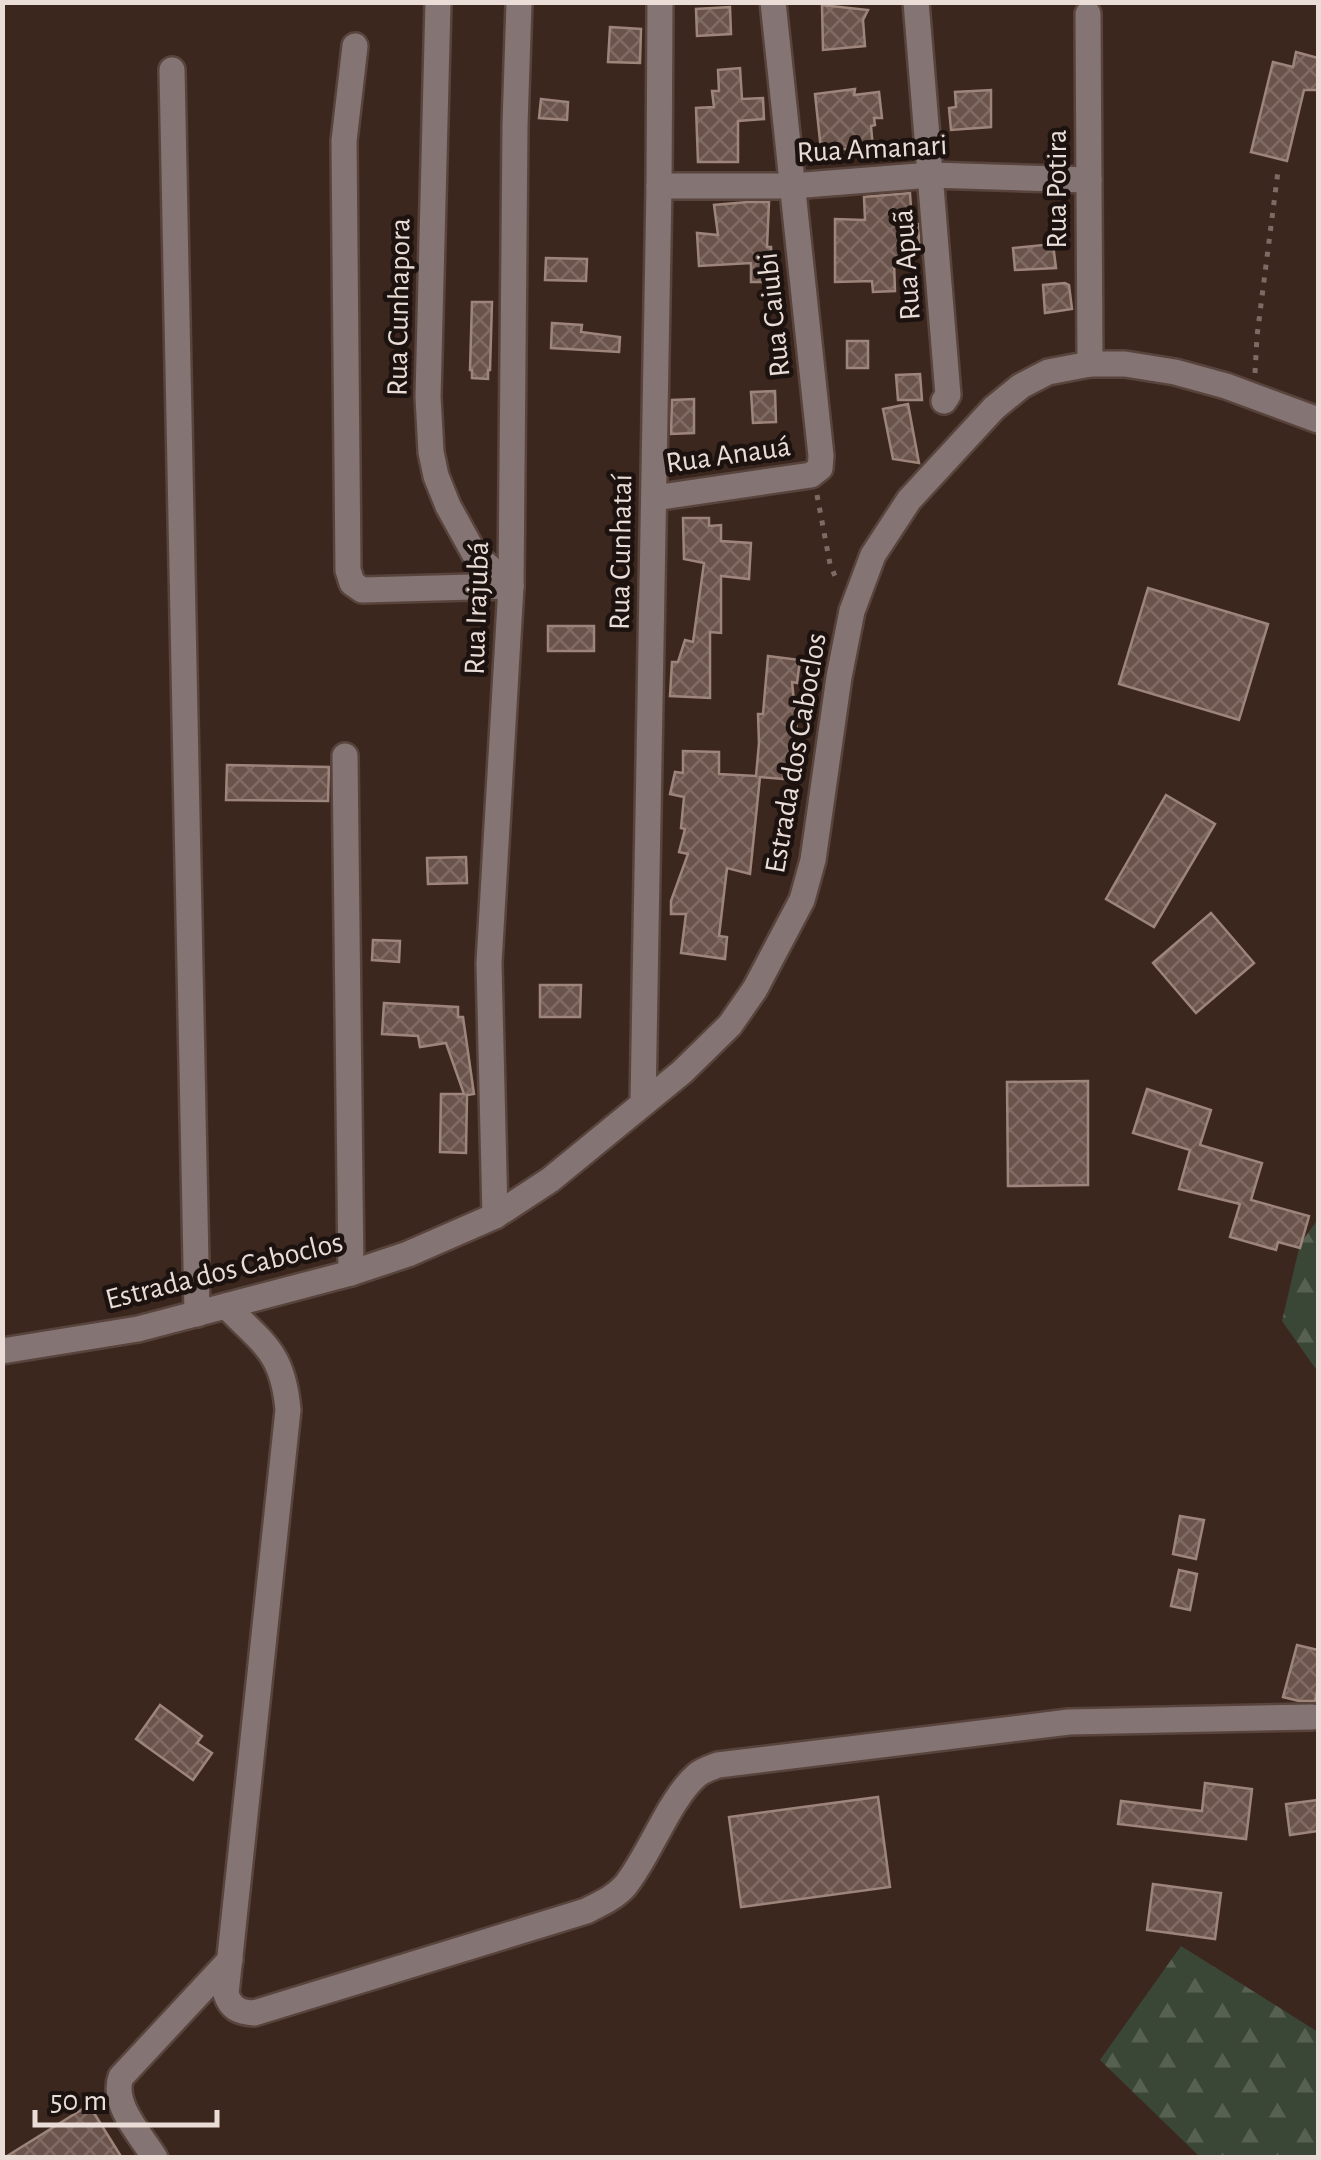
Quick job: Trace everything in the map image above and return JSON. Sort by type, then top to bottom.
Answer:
[{"type":"street","name":"Rua Cunhapora","points":[[438,2],[428,398],[431,452],[448,506],[475,555],[511,586]]},
{"type":"street","name":"Rua Irajubá","points":[[495,1216],[489,963],[511,586],[519,2]]},
{"type":"street","name":"Rua Cunhataí","points":[[643,1103],[660,2]]},
{"type":"street","name":"Rua Caiubi","points":[[773,2],[821,456],[820,468],[811,475]]},
{"type":"street","name":"Rua Apuã","points":[[916,2],[948,395],[944,401]]},
{"type":"street","name":"Rua Potira","points":[[1088,14],[1090,364]]},
{"type":"street","points":[[355,46],[344,141],[348,570],[352,584],[362,590],[511,586]]},
{"type":"street","points":[[172,70],[197,1314]]},
{"type":"street","name":"Rua Amanari","points":[[659,186],[792,186],[931,175],[1089,180]]},
{"type":"street","name":"Estrada dos Caboclos","points":[[2,1351],[138,1329],[351,1273],[408,1254],[495,1216],[550,1180],[682,1072],[730,1025],[756,989],[802,900],[813,860],[852,610],[874,555],[909,500],[994,408],[1022,386],[1048,372],[1090,364],[1125,364],[1174,372],[1318,420]]},
{"type":"street","name":"Rua Anauá","points":[[654,498],[811,475]]},
{"type":"street","points":[[345,756],[351,1273]]},
{"type":"street","points":[[226,1306],[273,1353],[286,1380],[288,1410],[226,1994],[230,2004],[241,2012],[254,2013],[586,1911],[623,1888],[685,1787],[700,1772],[718,1766],[1069,1722],[1312,1716]]},
{"type":"street","points":[[155,2158],[120,2102],[117,2088],[121,2077],[230,1960]]},
{"type":"path","points":[[1254,396],[1257,336],[1278,170]]},
{"type":"path","points":[[811,475],[830,564],[852,610]]},
{"type":"green space","points":[[1318,1219],[1318,1372],[1282,1321],[1300,1244]]},
{"type":"green space","points":[[1181,1946],[1318,2032],[1318,2157],[1200,2157],[1100,2060]]},
{"type":"building","points":[[822,5],[868,10],[863,20],[865,46],[823,50]]},
{"type":"building","points":[[730,7],[731,34],[697,36],[696,9]]},
{"type":"building","points":[[610,27],[641,29],[640,63],[608,62]]},
{"type":"building","points":[[1296,52],[1318,58],[1318,90],[1304,90],[1287,161],[1251,152],[1273,62],[1293,67]]},
{"type":"building","points":[[740,68],[742,99],[763,98],[764,119],[738,121],[738,162],[698,162],[696,108],[714,107],[712,91],[719,91],[718,70]]},
{"type":"building","points":[[855,89],[854,95],[879,92],[882,118],[874,118],[875,125],[871,126],[873,148],[821,150],[815,94]]},
{"type":"building","points":[[991,90],[991,127],[951,130],[949,108],[956,107],[955,92]]},
{"type":"building","points":[[541,99],[568,102],[567,120],[539,118]]},
{"type":"building","points":[[910,193],[912,224],[918,224],[920,250],[902,251],[903,261],[894,261],[895,291],[873,292],[872,281],[835,282],[835,219],[865,220],[864,197]]},
{"type":"building","points":[[769,202],[767,247],[771,247],[772,282],[751,282],[751,263],[699,266],[697,233],[718,235],[714,205]]},
{"type":"building","points":[[1053,244],[1056,268],[1015,270],[1013,248]]},
{"type":"building","points":[[546,258],[587,259],[586,281],[545,280]]},
{"type":"building","points":[[1043,285],[1069,285],[1072,309],[1045,313]]},
{"type":"building","points":[[472,302],[492,302],[488,379],[472,378],[470,370]]},
{"type":"building","points":[[552,323],[582,325],[581,332],[620,337],[619,352],[551,348]]},
{"type":"building","points":[[847,341],[868,341],[868,368],[847,368]]},
{"type":"building","points":[[920,374],[922,400],[898,400],[896,375]]},
{"type":"building","points":[[775,391],[776,422],[753,423],[751,392]]},
{"type":"building","points":[[694,399],[694,433],[671,434],[672,400]]},
{"type":"building","points":[[908,404],[919,463],[893,459],[883,409]]},
{"type":"building","points":[[683,518],[709,518],[709,526],[721,525],[721,541],[751,543],[749,579],[721,576],[721,633],[710,632],[710,698],[670,696],[672,662],[678,662],[685,640],[693,642],[704,563],[684,559]]},
{"type":"building","points":[[1148,588],[1268,624],[1239,720],[1119,684]]},
{"type":"building","points":[[548,626],[594,626],[594,651],[548,651]]},
{"type":"building","points":[[768,656],[800,660],[797,683],[792,682],[798,740],[795,780],[760,777],[750,874],[727,868],[719,936],[727,937],[725,959],[681,953],[686,914],[671,914],[671,901],[688,854],[679,852],[685,829],[681,828],[684,797],[670,794],[675,772],[683,773],[683,751],[719,752],[719,774],[756,776],[758,714],[763,714]]},
{"type":"building","points":[[227,765],[329,767],[328,801],[226,800]]},
{"type":"building","points":[[1166,795],[1215,824],[1154,927],[1106,899]]},
{"type":"building","points":[[466,857],[467,883],[428,884],[427,858]]},
{"type":"building","points":[[1211,913],[1254,963],[1196,1013],[1153,963]]},
{"type":"building","points":[[373,940],[400,941],[399,962],[372,960]]},
{"type":"building","points":[[540,985],[581,985],[580,1017],[540,1017]]},
{"type":"building","points":[[384,1003],[458,1007],[458,1017],[463,1017],[474,1094],[467,1095],[466,1153],[440,1152],[441,1094],[464,1094],[446,1043],[420,1047],[418,1036],[382,1034]]},
{"type":"building","points":[[1088,1081],[1088,1185],[1008,1186],[1007,1082]]},
{"type":"building","points":[[1147,1089],[1211,1110],[1200,1145],[1262,1163],[1251,1200],[1309,1216],[1300,1248],[1278,1242],[1276,1250],[1230,1237],[1240,1204],[1179,1189],[1190,1150],[1133,1133]]},
{"type":"building","points":[[1180,1516],[1204,1520],[1196,1559],[1173,1554]]},
{"type":"building","points":[[1179,1570],[1197,1574],[1190,1610],[1171,1606]]},
{"type":"building","points":[[1297,1645],[1318,1650],[1315,1701],[1283,1697]]},
{"type":"building","points":[[160,1705],[202,1736],[197,1743],[212,1753],[193,1780],[136,1739]]},
{"type":"building","points":[[1205,1783],[1252,1789],[1246,1839],[1118,1824],[1121,1801],[1202,1811]]},
{"type":"building","points":[[878,1797],[890,1887],[741,1907],[729,1817]]},
{"type":"building","points":[[1318,1800],[1318,1831],[1290,1835],[1286,1804]]},
{"type":"building","points":[[1153,1884],[1221,1893],[1215,1939],[1147,1930]]},
{"type":"building","points":[[89,2105],[122,2158],[4,2158]]}]
